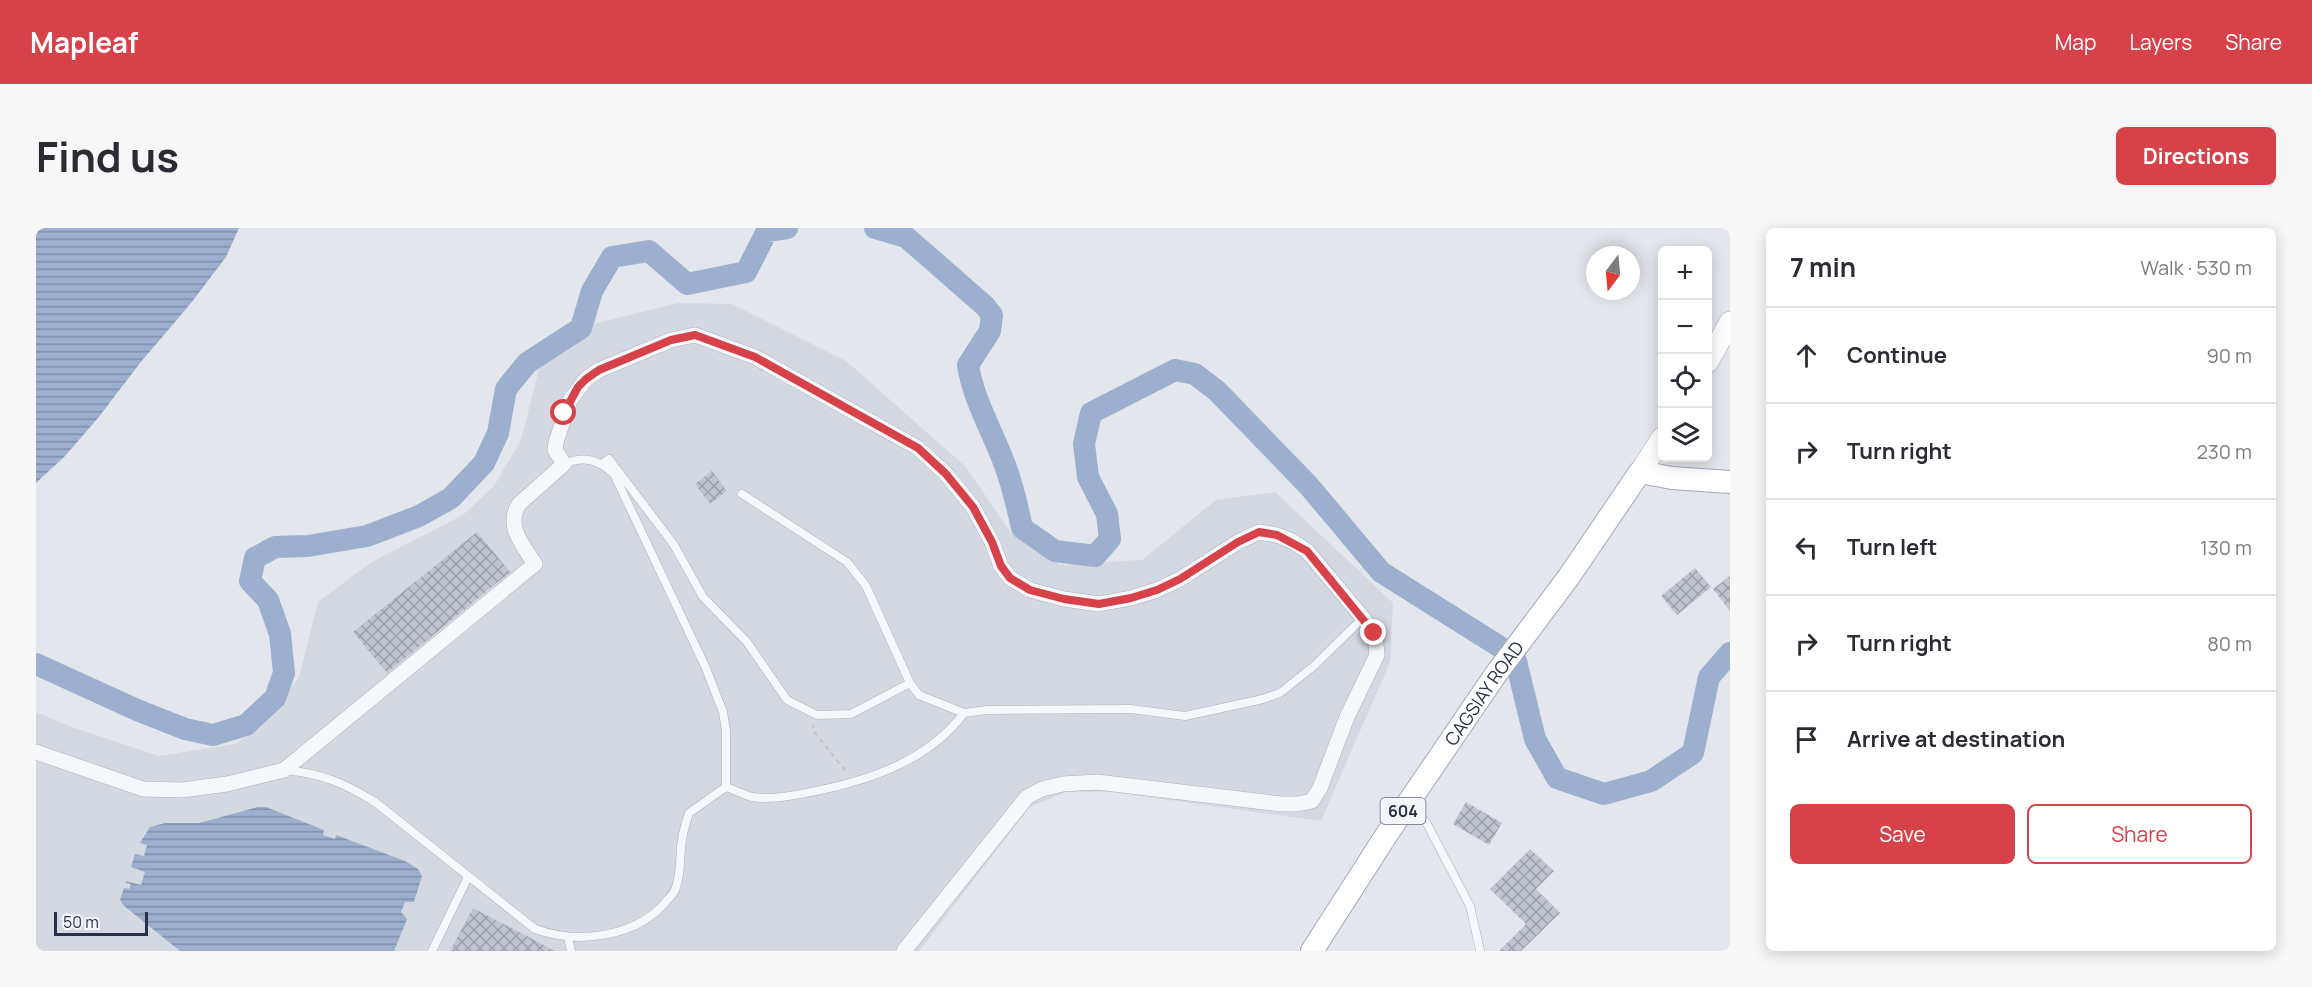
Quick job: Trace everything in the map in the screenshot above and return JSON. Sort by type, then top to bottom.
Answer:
[{"type":"main road","points":[[1712,354],[1730,322]]},
{"type":"main road","name":"CAGSIAY ROAD","points":[[1312,951],[1407,804],[1496,674],[1568,578],[1658,444]]},
{"type":"main road","points":[[1640,472],[1672,478],[1730,482]]},
{"type":"street","points":[[36,752],[144,789],[182,790],[226,784],[284,770],[535,564],[513,528],[514,511],[564,464],[555,450],[556,442],[570,400],[586,379],[599,370],[671,340],[695,335],[755,357],[918,448],[946,474],[973,507],[992,542],[1001,566],[1010,578],[1030,590],[1064,599],[1099,604],[1131,598],[1157,590],[1180,579],[1238,542],[1259,532],[1277,535],[1307,551],[1374,633],[1377,655],[1347,717],[1320,788],[1312,801],[1281,804],[1097,782],[1063,784],[1042,789],[1027,797],[904,951]]},
{"type":"lane","points":[[564,464],[581,459],[603,463],[614,474],[705,666],[723,712],[726,730],[726,787]]},
{"type":"lane","points":[[603,463],[609,459],[674,546],[703,597],[747,642],[787,700],[817,715],[851,714],[910,683]]},
{"type":"lane","points":[[742,494],[847,562],[866,586],[910,683],[919,695],[964,713],[987,710],[1131,709],[1185,716],[1263,699],[1280,693],[1315,665],[1363,618]]},
{"type":"lane","points":[[726,787],[750,797],[780,798],[855,783],[894,767],[932,746],[951,731],[964,713]]},
{"type":"lane","points":[[284,770],[323,776],[348,785],[417,834],[535,929],[551,935],[568,937],[588,937],[621,931],[654,915],[675,892],[682,839],[689,813],[726,787]]},
{"type":"lane","points":[[1407,804],[1426,822],[1470,906],[1480,950]]},
{"type":"lane","points":[[432,951],[468,877]]},
{"type":"lane","points":[[568,937],[571,951]]},
{"type":"path","points":[[817,715],[812,729],[855,783]]},
{"type":"shaded area","points":[[678,303],[732,304],[846,361],[966,467],[1011,533],[1060,565],[1142,560],[1216,500],[1275,492],[1393,603],[1390,662],[1321,821],[1112,792],[1066,792],[1030,807],[919,951],[36,951],[36,712],[72,727],[159,756],[235,744],[260,727],[299,677],[318,602],[370,563],[463,515],[494,486],[521,440],[539,369],[593,324]]},
{"type":"water","points":[[36,228],[239,228],[226,257],[191,303],[140,363],[98,418],[65,456],[36,483]]},
{"type":"water","points":[[258,807],[266,807],[324,830],[323,835],[335,839],[336,835],[405,861],[418,869],[422,876],[414,902],[405,902],[401,912],[407,919],[394,951],[180,951],[123,905],[120,900],[124,888],[129,889],[131,884],[126,881],[141,885],[145,872],[131,867],[135,854],[144,856],[147,845],[140,843],[150,827],[165,823],[199,823]]},
{"type":"building","points":[[712,471],[727,491],[710,504],[695,484]]},
{"type":"building","points":[[477,532],[510,572],[387,673],[353,632]]},
{"type":"building","points":[[1695,568],[1711,587],[1677,615],[1661,596]]},
{"type":"building","points":[[1730,576],[1730,611],[1713,589]]},
{"type":"building","points":[[1466,802],[1502,823],[1489,845],[1453,824]]},
{"type":"building","points":[[1530,849],[1554,871],[1536,889],[1560,913],[1521,951],[1499,951],[1526,924],[1490,889]]},
{"type":"building","points":[[473,908],[555,951],[450,951]]},
{"type":"waterway","points":[[36,664],[185,729],[213,735],[246,725],[275,698],[284,673],[280,634],[268,600],[250,581],[255,558],[275,547],[308,546],[367,536],[419,516],[451,498],[484,463],[498,433],[506,389],[527,363],[581,328],[592,291],[612,257],[649,251],[687,284],[746,272],[767,231],[787,228]]},
{"type":"waterway","points":[[875,228],[906,237],[985,306],[992,315],[990,331],[968,365],[970,377],[1009,477],[1022,528],[1055,551],[1095,556],[1110,539],[1107,514],[1088,477],[1084,444],[1091,413],[1175,370],[1195,374],[1217,391],[1309,486],[1381,572],[1505,650]]},
{"type":"waterway","points":[[1516,661],[1535,739],[1557,778],[1604,794],[1651,781],[1693,753],[1709,677],[1730,653]]},
{"type":"route","points":[[564,413],[578,387],[599,370],[671,340],[695,335],[755,357],[918,448],[946,474],[973,507],[992,542],[1001,566],[1010,578],[1030,590],[1064,599],[1099,604],[1131,598],[1157,590],[1180,579],[1238,542],[1259,532],[1277,535],[1307,551],[1374,633]]}]
